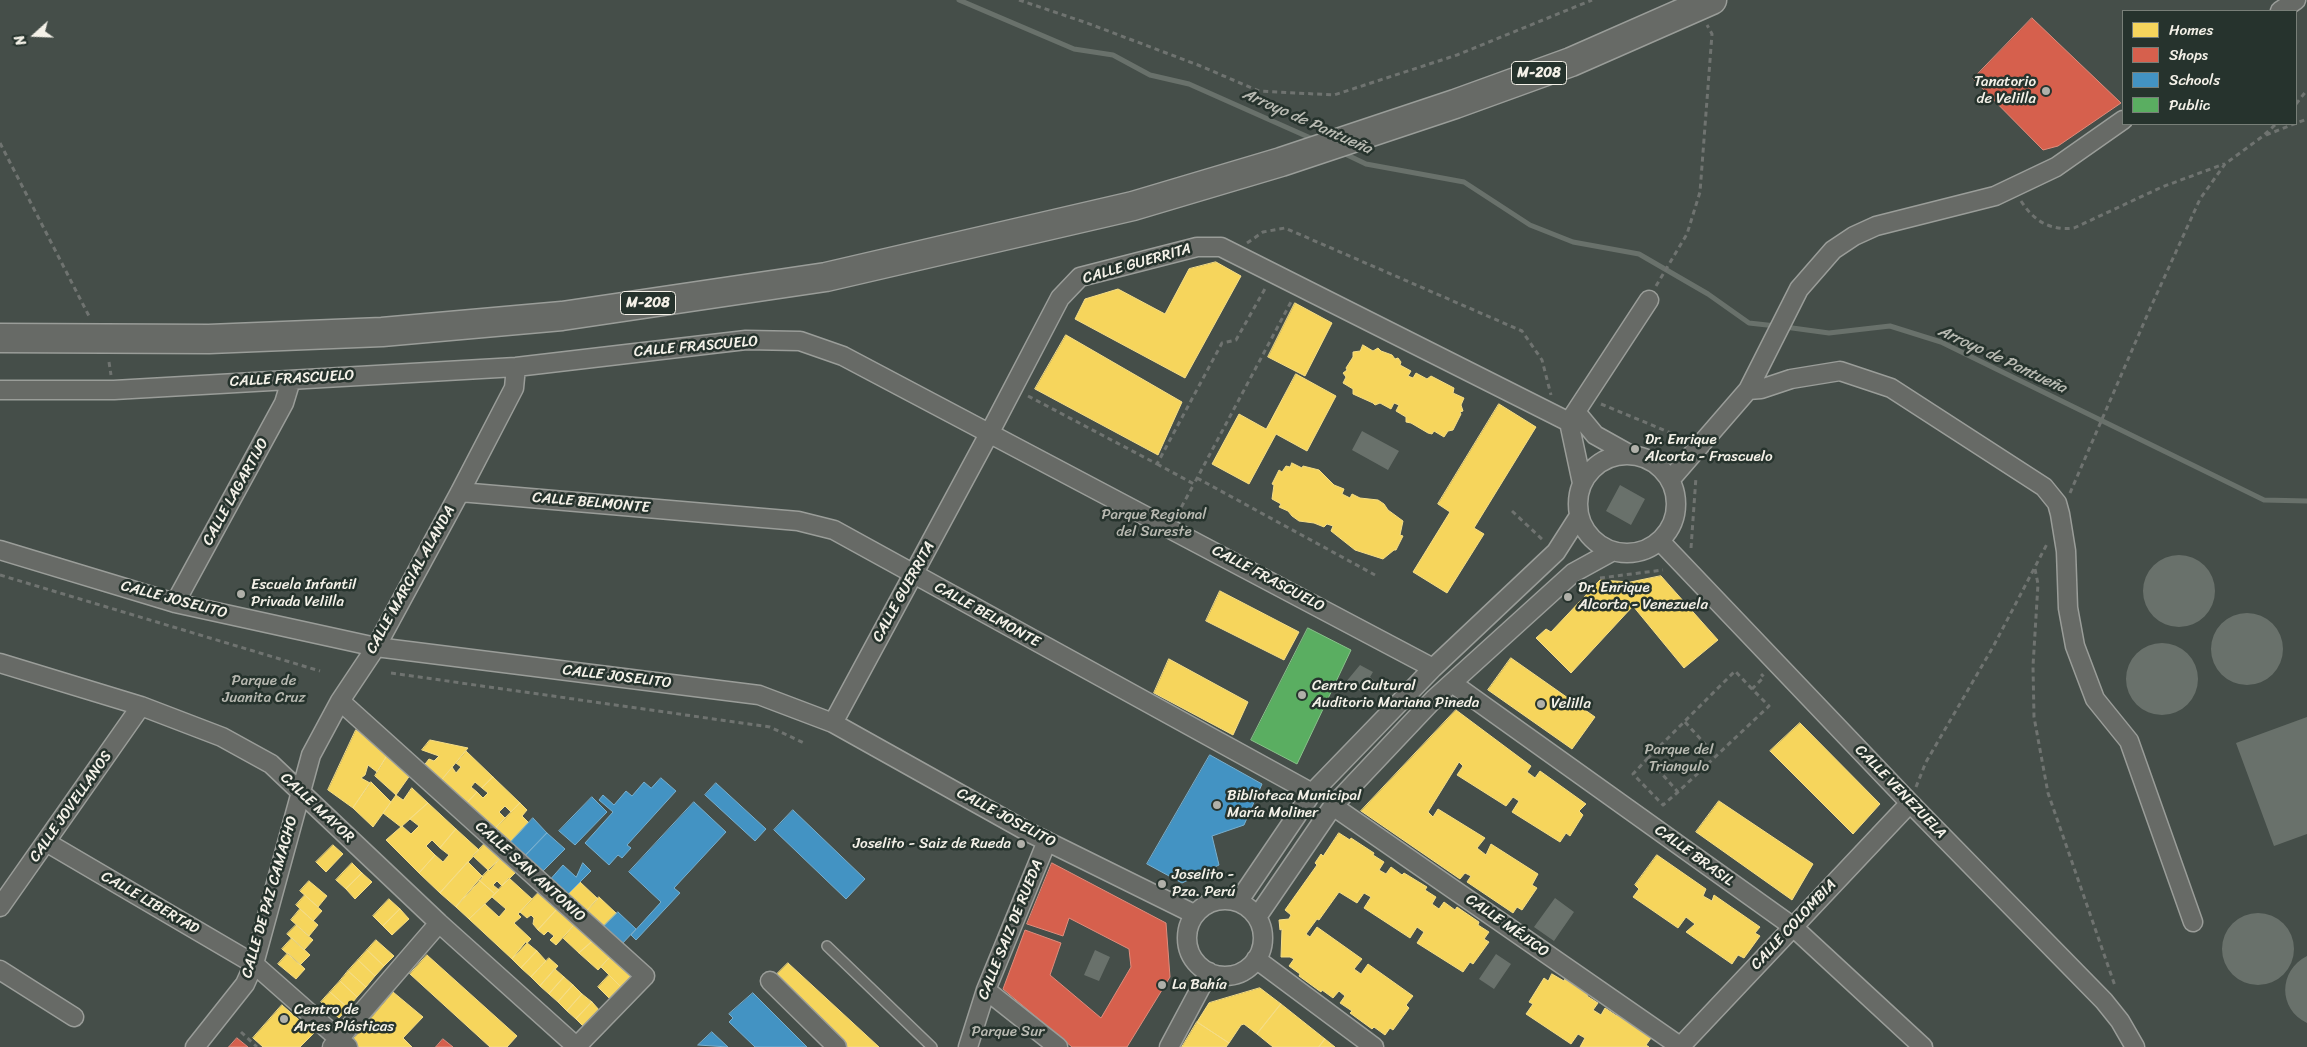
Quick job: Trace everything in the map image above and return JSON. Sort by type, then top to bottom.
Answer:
[{"type":"main road","name":"M-208","points":[[0,338],[219,339],[382,332],[562,316],[826,277],[1133,206],[1281,162],[1362,136],[1571,62],[1704,3]]},
{"type":"street","points":[[2281,10],[2296,0]]},
{"type":"street","points":[[1670,480],[1748,390],[1799,289],[1833,250],[1854,236],[1876,226],[1995,196],[2056,167],[2122,121]]},
{"type":"street","name":"CALLE GUERRITA","points":[[833,723],[914,575],[1060,298],[1080,277],[1197,247],[1221,247],[1572,417],[1595,435],[1629,454]]},
{"type":"street","points":[[1582,483],[1572,417],[1648,300]]},
{"type":"street","name":"CALLE FRASCUELO","points":[[0,390],[114,390],[291,380],[516,366],[746,340],[800,341],[843,356],[990,432],[1433,668]]},
{"type":"street","name":"CALLE MARCIAL ALANDA","points":[[299,790],[311,755],[340,701],[376,647],[514,388],[516,366]]},
{"type":"street","points":[[1748,390],[1761,389],[1791,379],[1840,371],[1891,388],[2044,487],[2056,503],[2060,514],[2066,551],[2068,608],[2075,646],[2095,699],[2129,741],[2193,922]]},
{"type":"street","name":"CALLE LAGARTIJO","points":[[175,603],[284,403],[291,380]]},
{"type":"street","points":[[1629,454],[1645,457],[1659,466],[1670,480],[1676,493],[1676,511],[1672,526],[1660,541],[1649,548],[1629,554],[1613,551],[1596,543],[1586,531],[1579,516],[1578,498],[1582,483],[1590,471],[1600,462],[1616,455],[1629,454]]},
{"type":"street","name":"CALLE BELMONTE","points":[[460,492],[798,521],[834,530],[1312,793]]},
{"type":"street","points":[[1238,902],[1312,793],[1433,668],[1556,552],[1579,516]]},
{"type":"street","name":"CALLE VENEZUELA","points":[[1660,541],[1910,803],[2104,1001],[2120,1021],[2135,1047]]},
{"type":"street","name":"CALLE JOSELITO","points":[[0,550],[175,603],[376,647],[759,695],[833,723],[1047,841],[1194,914]]},
{"type":"street","points":[[1257,917],[1333,806],[1434,699],[1573,572],[1613,551]]},
{"type":"street","name":"CALLE MAYOR","points":[[0,663],[141,706],[222,737],[271,764],[439,923],[576,1047]]},
{"type":"street","name":"CALLE BRASIL","points":[[1452,683],[1792,926],[1923,1047]]},
{"type":"street","name":"CALLE SAN ANTONIO","points":[[340,701],[645,976],[576,1047]]},
{"type":"street","name":"CALLE JOVELLANOS","points":[[0,907],[141,706]]},
{"type":"street","name":"CALLE DE PAZ CAMACHO","points":[[195,1047],[245,984],[254,964],[299,790]]},
{"type":"street","name":"CALLE COLOMBIA","points":[[1680,1047],[1910,803]]},
{"type":"street","name":"CALLE MÉJICO","points":[[1333,806],[1680,1047]]},
{"type":"street","name":"CALLE SAIZ DE RUEDA","points":[[968,1047],[986,990],[1047,841]]},
{"type":"street","name":"CALLE LIBERTAD","points":[[46,842],[254,964],[340,1044]]},
{"type":"street","points":[[1226,899],[1238,902],[1257,917],[1262,931],[1262,945],[1256,959],[1247,968],[1235,974],[1222,976],[1209,972],[1196,962],[1188,947],[1187,930],[1194,914],[1203,906],[1214,901],[1226,899]]},
{"type":"street","points":[[340,1044],[439,923]]},
{"type":"street","points":[[1256,959],[1374,1047]]},
{"type":"street","points":[[0,970],[74,1017]]},
{"type":"street","points":[[1169,1047],[1209,972]]},
{"type":"street","points":[[770,981],[837,1047]]},
{"type":"street","points":[[986,990],[1058,1047]]},
{"type":"lane","points":[[827,946],[932,1047]]},
{"type":"path","points":[[1019,0],[1087,23],[1198,65],[1259,91],[1334,95],[1456,55],[1592,0]]},
{"type":"path","points":[[1660,280],[1687,234],[1700,192],[1712,34],[1704,3]]},
{"type":"path","points":[[2297,103],[2307,90]]},
{"type":"path","points":[[1910,803],[1926,762],[1994,647],[2035,569],[2200,198],[2225,164],[2275,125]]},
{"type":"path","points":[[2263,136],[2291,125]]},
{"type":"path","points":[[0,143],[90,318]]},
{"type":"path","points":[[2014,187],[2028,211],[2041,223],[2060,230],[2074,228],[2162,186],[2220,164],[2225,164]]},
{"type":"path","points":[[1240,257],[1248,242],[1255,237],[1270,230],[1285,228],[1514,327],[1522,331],[1542,360],[1552,396],[1558,401]]},
{"type":"path","points":[[1158,464],[1222,343],[1236,340],[1273,273]]},
{"type":"path","points":[[1171,528],[1299,286]]},
{"type":"path","points":[[1013,388],[1194,484]]},
{"type":"path","points":[[1586,396],[1686,439],[1707,463],[1695,479],[1691,552]]},
{"type":"path","points":[[1197,478],[1374,575]]},
{"type":"path","points":[[1512,511],[1544,541]]},
{"type":"path","points":[[1599,578],[1666,569]]},
{"type":"path","points":[[2035,569],[2038,584],[2033,666],[2034,717],[2048,793],[2115,986],[2104,1001]]},
{"type":"path","points":[[0,575],[320,670]]},
{"type":"path","points":[[1752,689],[1764,677],[1758,671]]},
{"type":"path","points":[[1736,672],[1752,689],[1769,706],[1664,806],[1633,774],[1736,672]]},
{"type":"path","points":[[390,673],[770,727],[804,743]]},
{"type":"path","points":[[1685,722],[1716,756]]},
{"type":"path","points":[[1648,758],[1678,792]]},
{"type":"path","points":[[1910,778],[1917,785]]},
{"type":"path","points":[[1647,796],[1650,792]]},
{"type":"path","points":[[241,1032],[257,1047]]},
{"type":"green space","name":"Parque Regional del Sureste","points":[[0,0],[2307,0],[2307,1047],[0,1047]]},
{"type":"shaded area","points":[[1362,431],[1399,451],[1388,470],[1352,450]]},
{"type":"shaded area","points":[[1620,485],[1645,499],[1631,525],[1606,511]]},
{"type":"shaded area","points":[[2179,555],[2199,561],[2209,571],[2215,591],[2209,611],[2199,621],[2179,627],[2159,621],[2149,611],[2143,591],[2149,571],[2159,561]]},
{"type":"shaded area","points":[[2247,613],[2267,619],[2277,629],[2283,649],[2277,669],[2267,679],[2247,685],[2227,679],[2217,669],[2211,649],[2217,629],[2227,619]]},
{"type":"shaded area","points":[[2162,643],[2182,649],[2192,659],[2198,679],[2192,699],[2182,709],[2162,715],[2142,709],[2132,699],[2126,679],[2132,659],[2142,649]]},
{"type":"shaded area","points":[[1360,665],[1373,672],[1370,677],[1379,685],[1367,692],[1364,687],[1361,691],[1345,683]]},
{"type":"shaded area","points":[[2307,717],[2307,834],[2274,846],[2236,743]]},
{"type":"shaded area","points":[[1555,898],[1574,912],[1554,941],[1534,927]]},
{"type":"shaded area","points":[[2258,913],[2278,919],[2288,929],[2294,949],[2288,969],[2278,979],[2258,985],[2238,979],[2228,969],[2222,949],[2228,929],[2238,919]]},
{"type":"shaded area","points":[[1095,950],[1110,957],[1099,981],[1084,975]]},
{"type":"shaded area","points":[[1496,954],[1511,964],[1494,989],[1479,979]]},
{"type":"shaded area","points":[[2307,956],[2307,1023],[2297,1017],[2291,1009],[2285,990],[2291,971],[2297,963]]},
{"type":"building: Homes","points":[[1216,262],[1241,276],[1185,378],[1075,319],[1085,299],[1118,289],[1165,314],[1189,269]]},
{"type":"building: Homes","points":[[1295,303],[1332,323],[1305,376],[1268,357]]},
{"type":"building: Homes","points":[[1066,335],[1182,402],[1158,455],[1035,389]]},
{"type":"building: Homes","points":[[1363,345],[1373,351],[1378,348],[1392,355],[1395,359],[1398,358],[1401,362],[1400,365],[1411,371],[1408,376],[1413,378],[1416,373],[1427,379],[1431,376],[1454,388],[1453,393],[1464,398],[1461,405],[1463,411],[1460,412],[1461,414],[1453,430],[1448,431],[1444,437],[1434,431],[1432,434],[1428,433],[1406,422],[1406,417],[1396,411],[1399,405],[1394,403],[1391,409],[1380,403],[1375,405],[1353,394],[1353,389],[1343,383],[1346,377],[1343,373],[1347,370],[1346,368],[1353,357],[1353,352],[1360,351]]},
{"type":"building: Homes","points":[[1296,374],[1336,396],[1307,451],[1276,434],[1249,484],[1212,464],[1239,414],[1266,429]]},
{"type":"building: Homes","points":[[1499,404],[1536,427],[1474,528],[1484,534],[1447,593],[1413,572],[1450,512],[1438,504]]},
{"type":"building: Homes","points":[[1292,463],[1302,468],[1303,466],[1319,470],[1334,485],[1344,489],[1342,494],[1350,498],[1352,494],[1360,498],[1378,500],[1384,504],[1388,510],[1403,521],[1400,535],[1403,536],[1396,550],[1383,559],[1355,550],[1331,531],[1333,526],[1327,524],[1324,527],[1314,523],[1299,521],[1288,511],[1279,507],[1281,504],[1272,499],[1274,485],[1272,484],[1279,470],[1282,472],[1286,466],[1290,467]]},
{"type":"building: Homes","points":[[1661,576],[1718,640],[1684,668],[1633,606],[1571,673],[1536,638],[1546,629],[1551,632],[1600,580],[1630,582]]},
{"type":"building: Homes","points":[[1220,591],[1299,632],[1284,660],[1206,621]]},
{"type":"building: Homes","name":"Velilla","points":[[1511,658],[1595,717],[1572,749],[1488,690]]},
{"type":"building: Homes","points":[[1169,659],[1248,702],[1233,735],[1154,693]]},
{"type":"building: Homes","points":[[1456,710],[1531,766],[1527,772],[1535,778],[1540,771],[1586,804],[1579,811],[1583,815],[1570,836],[1566,833],[1560,842],[1512,812],[1519,801],[1513,797],[1506,806],[1457,775],[1463,766],[1459,762],[1428,812],[1433,817],[1438,809],[1485,838],[1477,848],[1486,855],[1491,844],[1538,874],[1532,885],[1537,888],[1522,910],[1517,907],[1513,913],[1467,882],[1471,876],[1465,873],[1460,879],[1361,811]]},
{"type":"building: Homes","points":[[1800,723],[1880,804],[1853,834],[1770,751]]},
{"type":"building: Homes","points":[[356,730],[390,751],[377,772],[368,765],[365,775],[361,778],[370,783],[353,808],[328,790]]},
{"type":"building: Homes","points":[[430,740],[468,748],[439,783],[422,768],[429,759],[434,761],[439,756],[422,750]]},
{"type":"building: Homes","points":[[390,751],[413,771],[396,795],[375,776]]},
{"type":"building: Homes","points":[[466,751],[493,777],[482,788],[475,782],[471,787],[477,792],[464,806],[439,783],[452,767],[456,773],[461,767],[456,763]]},
{"type":"building: Homes","points":[[493,777],[520,803],[511,812],[505,806],[499,812],[505,818],[493,831],[464,806],[477,792],[483,798],[488,793],[482,788]]},
{"type":"building: Homes","points":[[371,782],[391,802],[373,827],[353,808]]},
{"type":"building: Homes","points":[[412,788],[428,803],[401,827],[383,813],[396,795],[403,800]]},
{"type":"building: Homes","points":[[1719,801],[1813,864],[1792,900],[1696,832]]},
{"type":"building: Homes","points":[[428,803],[456,829],[440,848],[432,840],[426,846],[435,855],[419,873],[386,840],[402,826],[411,834],[419,826],[410,819]]},
{"type":"building: Homes","points":[[520,803],[527,810],[522,816],[529,823],[508,845],[493,831]]},
{"type":"building: Homes","points":[[456,829],[479,850],[440,893],[419,873],[435,855],[443,862],[449,855],[440,848]]},
{"type":"building: Homes","points":[[1339,833],[1350,840],[1351,838],[1384,862],[1379,870],[1386,874],[1391,867],[1402,875],[1404,873],[1427,887],[1425,890],[1436,897],[1432,904],[1439,909],[1444,902],[1455,910],[1457,907],[1479,922],[1478,925],[1489,932],[1484,939],[1489,942],[1473,964],[1470,962],[1463,972],[1417,943],[1424,932],[1417,927],[1410,938],[1364,908],[1371,897],[1364,893],[1357,903],[1339,892],[1319,920],[1317,919],[1306,934],[1310,937],[1317,927],[1362,959],[1354,969],[1361,974],[1368,964],[1413,996],[1406,1005],[1409,1008],[1393,1030],[1390,1028],[1385,1035],[1374,1027],[1372,1029],[1350,1013],[1352,1011],[1340,1003],[1345,996],[1339,991],[1333,998],[1322,990],[1321,992],[1289,966],[1294,959],[1281,957],[1282,929],[1280,930],[1279,920],[1289,919],[1291,915],[1285,910],[1317,865],[1315,863],[1321,854],[1323,856]]},
{"type":"building: Homes","points":[[488,840],[504,854],[489,871],[473,856]]},
{"type":"building: Homes","points":[[333,845],[343,854],[326,872],[316,862]]},
{"type":"building: Homes","points":[[504,854],[519,869],[502,886],[497,881],[493,885],[499,890],[495,894],[479,880]]},
{"type":"building: Homes","points":[[1657,855],[1706,889],[1703,896],[1712,901],[1714,895],[1760,927],[1755,933],[1760,936],[1744,958],[1738,955],[1732,964],[1686,932],[1695,924],[1686,917],[1678,928],[1633,897],[1639,889],[1635,885]]},
{"type":"building: Homes","points":[[468,862],[483,877],[456,907],[440,893]]},
{"type":"building: Homes","points":[[352,863],[362,873],[346,889],[336,880]]},
{"type":"building: Homes","points":[[362,873],[372,882],[355,899],[346,889]]},
{"type":"building: Homes","points":[[509,878],[532,899],[518,914],[521,917],[514,923],[531,939],[512,959],[469,919],[485,904],[499,917],[506,909],[492,897]]},
{"type":"building: Homes","points":[[479,880],[495,894],[469,919],[456,907]]},
{"type":"building: Homes","points":[[309,881],[327,896],[318,907],[300,891]]},
{"type":"building: Homes","points":[[580,882],[598,899],[585,913],[565,897]]},
{"type":"building: Homes","points":[[542,889],[560,906],[538,930],[533,924],[534,918],[531,915],[527,918],[520,912]]},
{"type":"building: Homes","points":[[305,895],[322,911],[313,921],[296,905]]},
{"type":"building: Homes","points":[[599,897],[617,914],[602,928],[585,913]]},
{"type":"building: Homes","points":[[389,899],[400,909],[383,926],[373,916]]},
{"type":"building: Homes","points":[[560,906],[577,922],[556,945],[550,940],[554,936],[548,931],[544,935],[538,930]]},
{"type":"building: Homes","points":[[300,909],[318,925],[309,936],[291,920]]},
{"type":"building: Homes","points":[[400,909],[409,919],[392,935],[383,926]]},
{"type":"building: Homes","points":[[577,922],[595,939],[579,953],[563,938]]},
{"type":"building: Homes","points":[[296,925],[313,940],[304,950],[287,934]]},
{"type":"building: Homes","points":[[292,938],[310,955],[300,965],[282,949]]},
{"type":"building: Homes","points":[[595,939],[612,955],[598,970],[579,953]]},
{"type":"building: Homes","points":[[376,940],[394,956],[384,966],[367,950]]},
{"type":"building: Homes","points":[[526,942],[537,951],[521,968],[512,959]]},
{"type":"building: Homes","points":[[367,950],[384,966],[375,976],[358,960]]},
{"type":"building: Homes","points":[[537,951],[546,961],[531,977],[521,968]]},
{"type":"building: Homes","points":[[288,953],[305,969],[296,979],[278,964]]},
{"type":"building: Homes","points":[[427,955],[517,1036],[507,1047],[490,1047],[410,974]]},
{"type":"building: Homes","points":[[612,955],[634,975],[622,988],[601,967]]},
{"type":"building: Homes","points":[[549,958],[558,966],[540,986],[531,977]]},
{"type":"building: Homes","points":[[358,960],[375,976],[366,987],[348,971]]},
{"type":"building: Homes","points":[[788,963],[879,1047],[843,1047],[772,979]]},
{"type":"building: Homes","points":[[555,969],[564,977],[549,994],[540,986]]},
{"type":"building: Homes","points":[[348,971],[366,987],[357,997],[340,981]]},
{"type":"building: Homes","points":[[1552,974],[1564,981],[1565,979],[1588,994],[1587,996],[1598,1003],[1593,1010],[1601,1015],[1605,1008],[1617,1016],[1618,1013],[1641,1028],[1639,1030],[1651,1038],[1646,1045],[1649,1047],[1580,1047],[1585,1038],[1578,1034],[1571,1044],[1526,1014],[1533,1004],[1529,1002],[1544,978],[1548,981]]},
{"type":"building: Homes","points":[[609,975],[622,988],[611,1000],[598,987]]},
{"type":"building: Homes","points":[[564,977],[573,985],[558,1002],[549,994]]},
{"type":"building: Homes","points":[[340,981],[357,997],[348,1008],[330,992]]},
{"type":"building: Homes","points":[[573,985],[582,994],[567,1011],[558,1002]]},
{"type":"building: Homes","points":[[1260,988],[1281,1004],[1257,1034],[1244,1024],[1241,1025],[1229,1043],[1197,1022],[1209,1003]]},
{"type":"building: Homes","points":[[330,992],[348,1008],[339,1018],[321,1002]]},
{"type":"building: Homes","points":[[393,992],[423,1017],[403,1038],[412,1047],[359,1047],[352,1041]]},
{"type":"building: Homes","points":[[582,994],[592,1002],[576,1019],[567,1011]]},
{"type":"building: Homes","points":[[592,1002],[600,1011],[585,1028],[576,1019]]},
{"type":"building: Homes","points":[[1281,1004],[1325,1039],[1319,1047],[1273,1047],[1257,1034]]},
{"type":"building: Homes","name":"Centro de Artes Plásticas","points":[[282,1005],[314,1033],[300,1047],[263,1047],[253,1038]]},
{"type":"building: Homes","points":[[1197,1022],[1229,1043],[1226,1047],[1182,1047]]},
{"type":"building: Homes","points":[[1325,1039],[1335,1047],[1319,1047]]},
{"type":"building: Shops","name":"Tanatorio de Velilla","points":[[2032,18],[2121,103],[2058,146],[2043,150],[1973,79]]},
{"type":"building: Shops","points":[[1052,863],[1166,923],[1170,977],[1127,1047],[1072,1047],[1003,989],[1025,930],[1061,943],[1050,975],[1101,1018],[1131,967],[1129,949],[1069,918],[1063,936],[1027,924]]},
{"type":"building: Shops","points":[[237,1038],[248,1047],[229,1047]]},
{"type":"building: Shops","points":[[443,1039],[453,1047],[436,1047]]},
{"type":"building: Schools","name":"Biblioteca Municipal María Moliner","points":[[1210,755],[1262,784],[1244,825],[1212,836],[1219,865],[1182,883],[1147,864]]},
{"type":"building: Schools","points":[[661,778],[676,791],[627,845],[631,848],[622,858],[618,855],[609,865],[585,843],[613,812],[599,800],[603,795],[614,805],[626,791],[632,796],[644,782],[651,788]]},
{"type":"building: Schools","points":[[716,783],[766,829],[755,841],[705,795]]},
{"type":"building: Schools","points":[[592,797],[607,812],[575,845],[559,831]]},
{"type":"building: Schools","points":[[694,802],[726,832],[674,888],[680,893],[636,940],[631,935],[661,902],[629,872]]},
{"type":"building: Schools","points":[[793,810],[865,879],[846,899],[774,830]]},
{"type":"building: Schools","points":[[533,818],[547,833],[523,858],[508,845]]},
{"type":"building: Schools","points":[[547,833],[565,849],[540,874],[523,858]]},
{"type":"building: Schools","points":[[583,863],[591,871],[565,897],[548,882],[563,865],[576,877]]},
{"type":"building: Schools","points":[[618,912],[636,929],[621,945],[602,928]]},
{"type":"building: Schools","points":[[753,993],[807,1047],[755,1047],[729,1022],[733,1018],[729,1014]]},
{"type":"building: Schools","points":[[712,1032],[728,1047],[698,1045]]},
{"type":"building: Public","name":"Centro Cultural Auditorio Mariana Pineda","points":[[1308,628],[1351,650],[1297,764],[1251,740]]},
{"type":"waterway","name":"Arroyo de Pantueña","points":[[959,0],[1074,49],[1113,55],[1150,75],[1189,84],[1315,140]]},
{"type":"waterway","name":"Arroyo de Pantueña","points":[[1341,152],[1366,164],[1464,182],[1530,225],[1573,242],[1639,254],[1708,294],[1749,323],[1776,326]]},
{"type":"waterway","name":"Arroyo de Pantueña","points":[[1785,327],[1829,333],[1890,326],[1941,342],[2264,500],[2307,501]]},
{"type":"place","name":"Tanatorio de Velilla","points":[[2046,91]]},
{"type":"place","name":"Dr. Enrique Alcorta - Frascuelo","points":[[1635,449]]},
{"type":"place","name":"Escuela Infantil Privada Velilla","points":[[241,594]]},
{"type":"place","name":"Dr. Enrique Alcorta - Venezuela","points":[[1568,597]]},
{"type":"place","name":"Centro Cultural Auditorio Mariana Pineda","points":[[1302,695]]},
{"type":"place","name":"Velilla","points":[[1541,704]]},
{"type":"place","name":"Biblioteca Municipal María Moliner","points":[[1217,805]]},
{"type":"place","name":"Joselito - Saiz de Rueda","points":[[1021,844]]},
{"type":"place","name":"Joselito - Pza. Perú","points":[[1162,884]]},
{"type":"place","name":"La Bahía","points":[[1162,985]]},
{"type":"place","name":"Centro de Artes Plásticas","points":[[284,1019]]},
{"type":"park label","name":"Parque de Juanita Cruz","points":[[264,690]]},
{"type":"park label","name":"Parque del Triangulo","points":[[1679,758]]},
{"type":"park label","name":"Parque Sur","points":[[1008,1032]]}]
